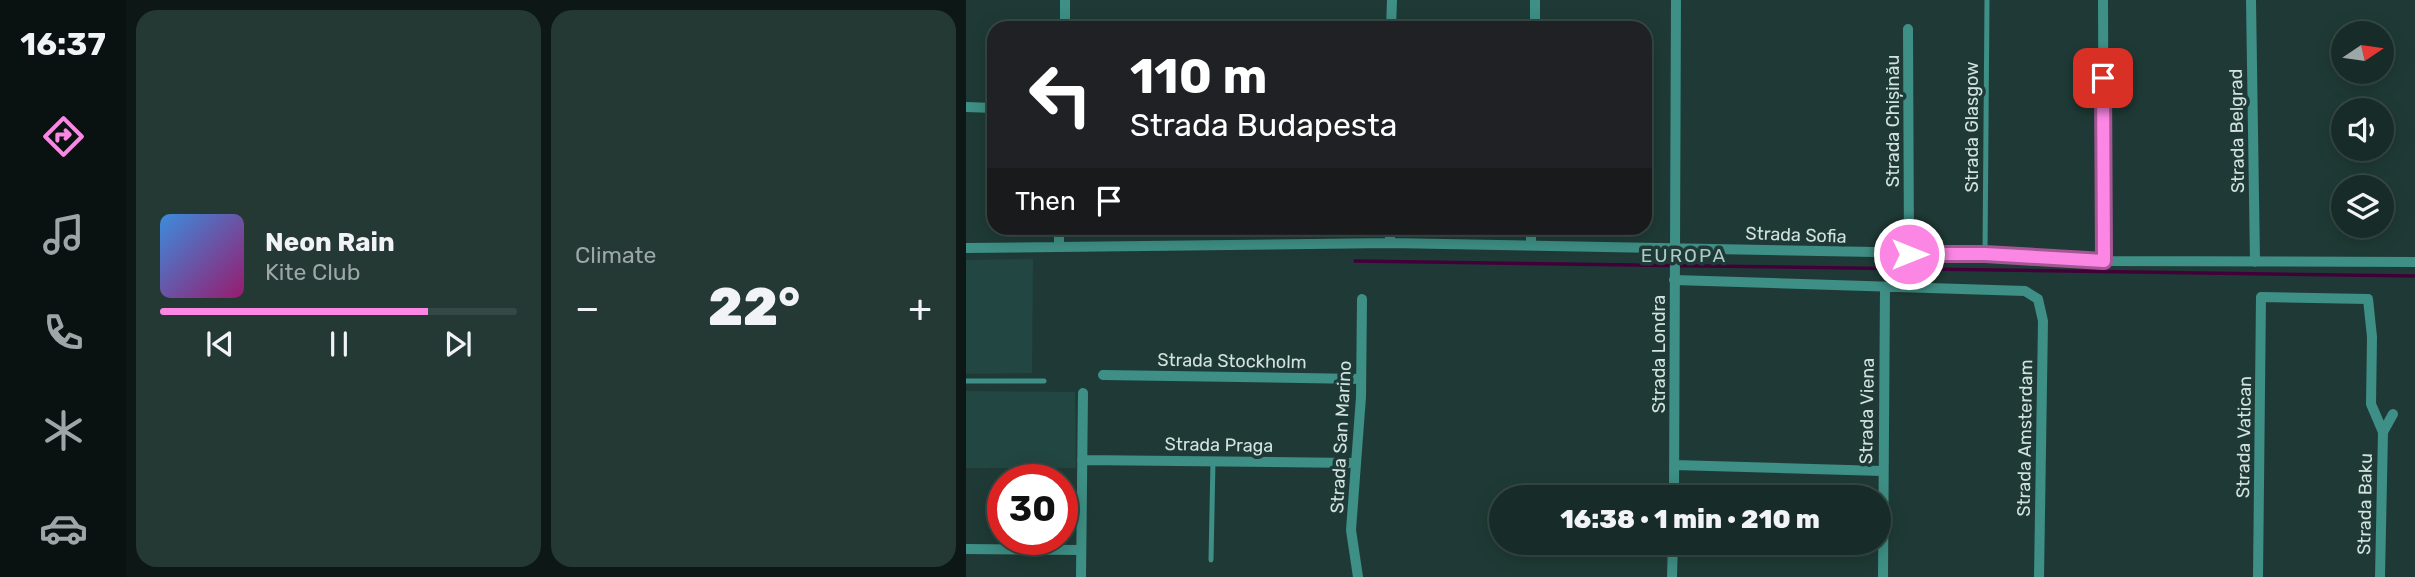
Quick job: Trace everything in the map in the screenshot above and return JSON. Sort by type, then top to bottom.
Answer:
[{"type":"street","points":[[1065,0],[1065,21]]},
{"type":"street","points":[[1391,21],[1392,0]]},
{"type":"street","points":[[1535,0],[1535,21]]},
{"type":"street","name":"Strada Londra","points":[[1674,485],[1673,251],[1676,0]]},
{"type":"street","points":[[2103,0],[2104,261]]},
{"type":"street","name":"Strada Belgrad","points":[[2251,0],[2255,262]]},
{"type":"street","name":"Strada Chișinău","points":[[1908,29],[1909,254]]},
{"type":"street","points":[[966,107],[987,108]]},
{"type":"street","points":[[1059,235],[1059,247]]},
{"type":"street","points":[[1390,235],[1390,243]]},
{"type":"street","points":[[1531,235],[1531,245]]},
{"type":"street","name":"Strada Sofia","points":[[966,248],[1390,243],[1673,251],[1985,254],[2104,261],[2415,262]]},
{"type":"street","points":[[1674,275],[1885,288]]},
{"type":"street","name":"Strada Amsterdam","points":[[1885,288],[2025,291],[2038,299],[2043,321],[2039,577]]},
{"type":"street","name":"Strada Viena","points":[[1883,577],[1885,288]]},
{"type":"street","name":"Strada Vatican","points":[[2258,577],[2261,297],[2368,299]]},
{"type":"street","name":"Strada San Marino","points":[[1358,577],[1351,530],[1361,379],[1362,299]]},
{"type":"street","name":"Strada Baku","points":[[2368,299],[2372,337],[2371,404],[2383,432],[2379,577]]},
{"type":"street","name":"Strada Stockholm","points":[[1103,375],[1361,379]]},
{"type":"street","points":[[1081,577],[1083,393]]},
{"type":"street","name":"Strada Baku","points":[[2383,432],[2393,414]]},
{"type":"street","name":"Strada Praga","points":[[1082,460],[1356,463]]},
{"type":"street","points":[[1675,465],[1882,471]]},
{"type":"street","points":[[966,549],[1081,550]]},
{"type":"street","points":[[1672,555],[1672,577]]},
{"type":"lane","name":"Strada Glasgow","points":[[1985,254],[1987,0]]},
{"type":"lane","points":[[966,381],[1044,381]]},
{"type":"lane","points":[[1211,560],[1213,461]]},
{"type":"shaded area","points":[[1033,259],[1032,373],[966,374],[966,260]]},
{"type":"shaded area","points":[[966,391],[1075,392],[1076,464],[987,464],[987,468],[966,468]]},
{"type":"waterway","points":[[1355,261],[2415,276]]},
{"type":"district","name":"EUROPA","points":[[1684,255]]},
{"type":"route","points":[[1909,254],[1985,254],[2104,261],[2103,78]]}]
